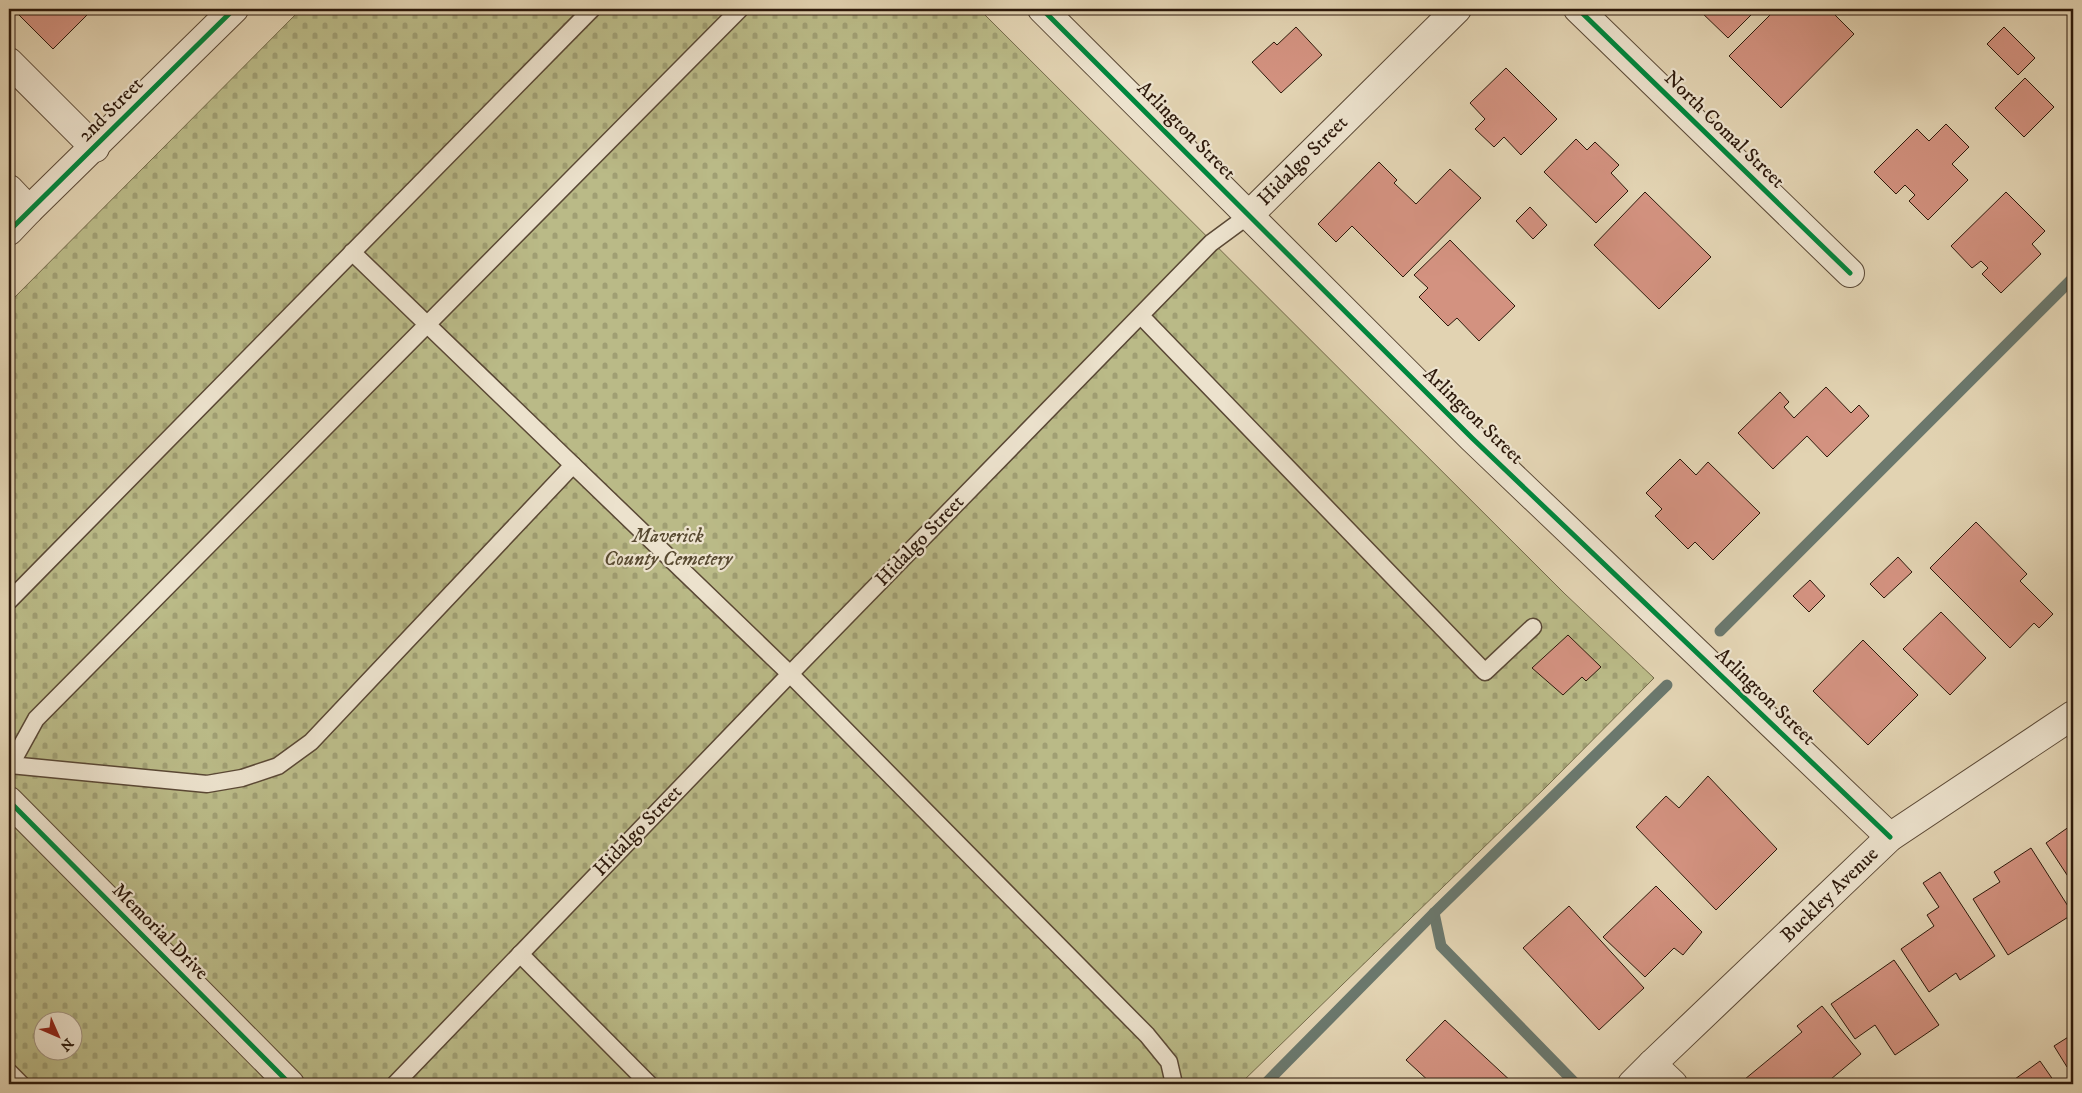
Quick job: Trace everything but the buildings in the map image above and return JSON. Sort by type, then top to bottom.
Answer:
[{"type":"street","name":"2nd Street","points":[[9,231],[234,9]]},
{"type":"street","name":"Arlington Street","points":[[1042,9],[1472,438],[1890,837]]},
{"type":"street","name":"Hidalgo Street","points":[[1249,215],[1457,9]]},
{"type":"street","name":"North Comal Street","points":[[1578,9],[1850,273]]},
{"type":"street","points":[[9,62],[95,148]]},
{"type":"street","points":[[9,189],[29,210]]},
{"type":"street","name":"Buckley Avenue","points":[[1632,1084],[1890,837],[2073,715]]},
{"type":"street","name":"Memorial Drive","points":[[9,801],[290,1084]]},
{"type":"street","points":[[1652,1064],[1673,1084]]},
{"type":"lane","points":[[9,601],[592,9]]},
{"type":"lane","points":[[573,465],[311,742],[278,766],[242,778],[207,784],[10,766],[36,719],[425,324],[740,9]]},
{"type":"lane","name":"Hidalgo Street","points":[[395,1084],[790,674],[1211,243],[1249,215]]},
{"type":"lane","points":[[352,252],[790,674],[1146,1035],[1169,1062],[1174,1084]]},
{"type":"lane","points":[[1141,316],[1485,672],[1533,628]]},
{"type":"lane","points":[[520,954],[649,1084]]},
{"type":"lane","points":[[9,1072],[21,1084]]},
{"type":"green space","name":"Maverick County Cemetery","points":[[301,9],[979,9],[1565,594],[1654,678],[1546,787],[1240,1084],[9,1084],[9,303]]},
{"type":"waterway","points":[[1720,631],[2073,278]]},
{"type":"waterway","points":[[1265,1084],[1434,913],[1667,685]]},
{"type":"waterway","points":[[1434,913],[1441,946],[1576,1084]]},
{"type":"cycle path","points":[[9,231],[234,9]]},
{"type":"cycle path","points":[[1042,9],[1472,438],[1890,837]]},
{"type":"cycle path","points":[[1578,9],[1850,273]]},
{"type":"cycle path","points":[[9,801],[290,1084]]}]
